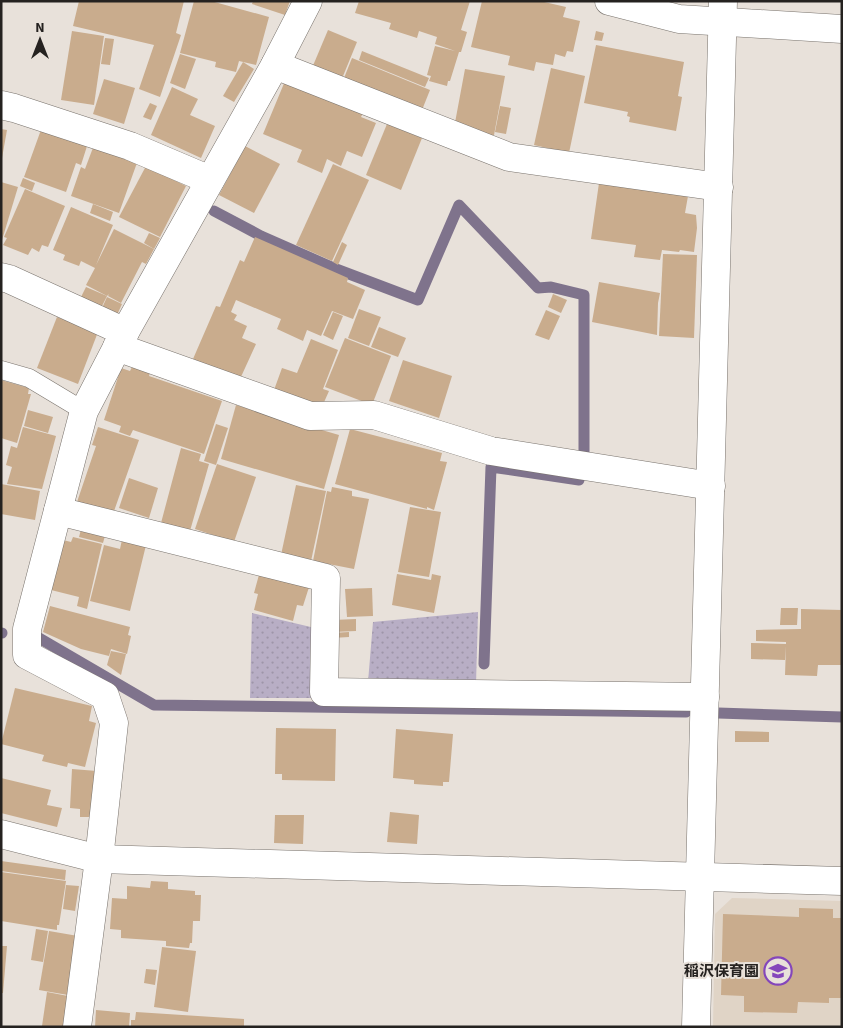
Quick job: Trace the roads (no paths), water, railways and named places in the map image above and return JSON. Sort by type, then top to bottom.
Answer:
[{"type":"street","points":[[77,1027],[99,859],[114,723],[105,696],[27,655],[27,629],[84,411],[121,339],[275,65],[308,1]]},
{"type":"street","points":[[609,1],[679,19],[723,12],[842,29]]},
{"type":"street","points":[[696,1027],[723,12]]},
{"type":"street","points":[[275,65],[509,157],[719,187]]},
{"type":"street","points":[[1,105],[130,146],[210,180]]},
{"type":"street","points":[[1,277],[9,279],[121,339],[310,416],[374,414],[490,451],[711,486]]},
{"type":"street","points":[[58,511],[326,578],[324,692],[705,697]]},
{"type":"street","points":[[1,834],[99,859],[842,881]]},
{"type":"lane","points":[[1,370],[29,378],[84,411]]},
{"type":"waterway","points":[[214,211],[261,236],[336,269],[418,300],[459,205],[538,288],[551,287],[584,295],[584,454]]},
{"type":"waterway","points":[[484,664],[491,467],[579,480]]},
{"type":"waterway","points":[[39,638],[154,705],[686,712]]},
{"type":"waterway","points":[[718,713],[842,717]]},
{"type":"place","name":"稲沢保育園","points":[[778,971]]}]
